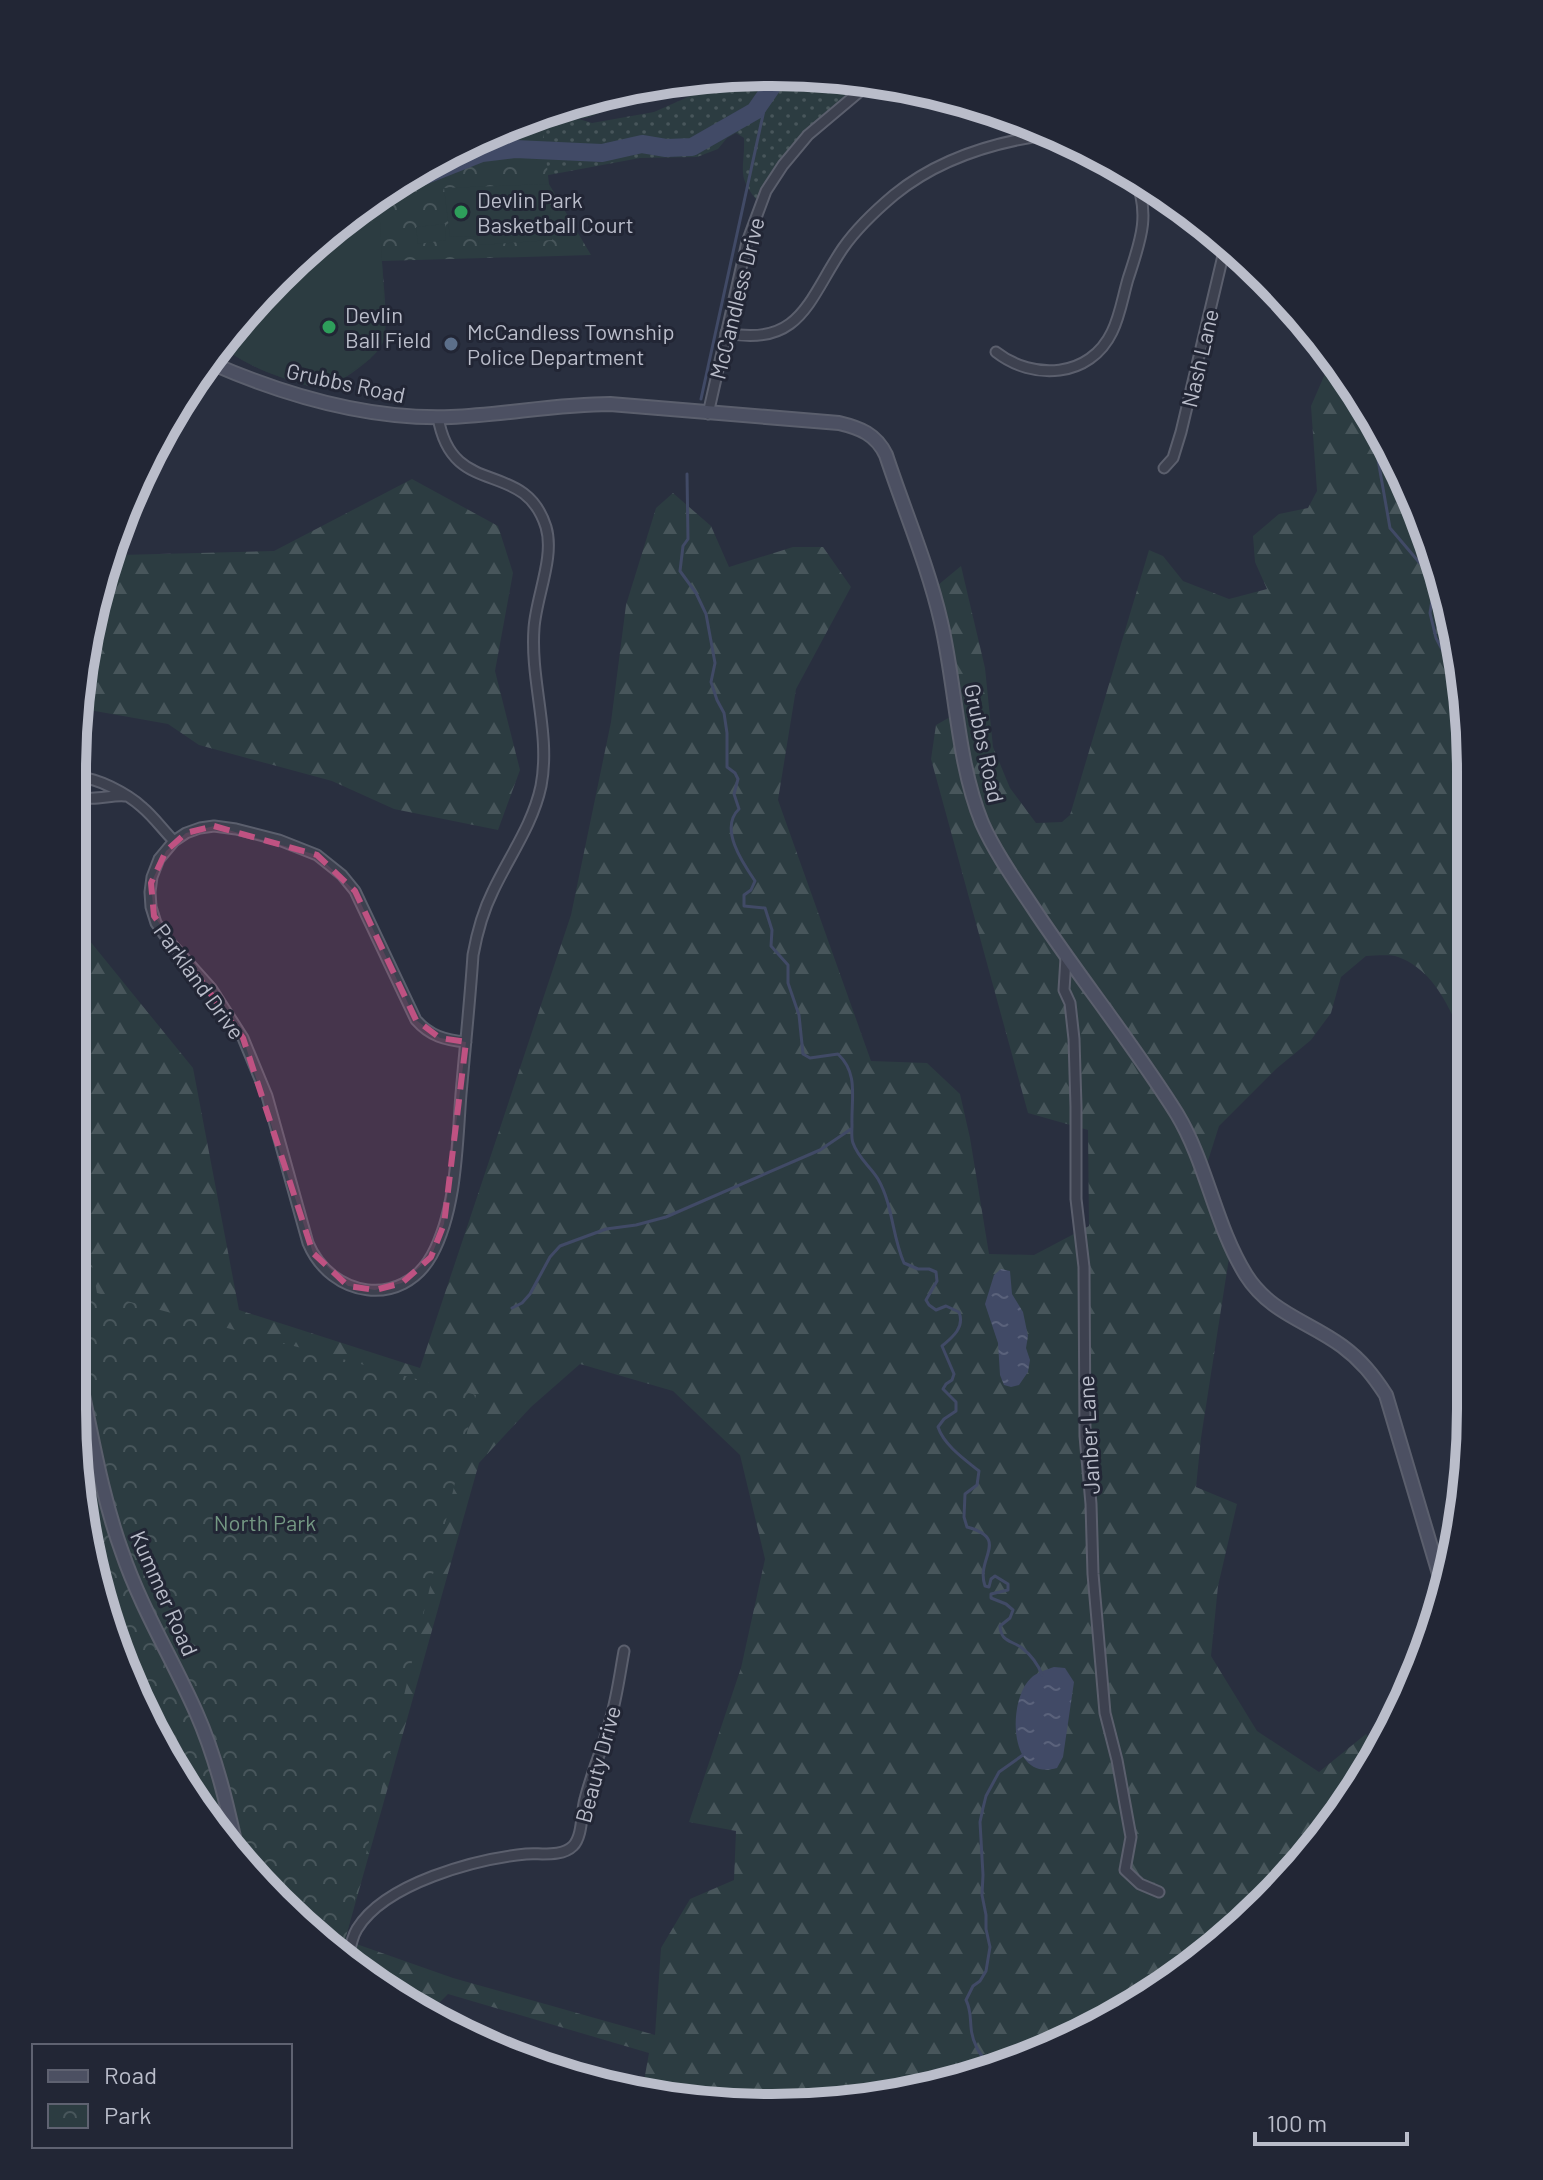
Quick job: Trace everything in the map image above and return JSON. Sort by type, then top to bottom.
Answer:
[{"type":"street","name":"McCandless Drive","points":[[708,414],[747,242],[770,184],[808,135],[859,92]]},
{"type":"street","points":[[726,333],[759,336],[773,333],[793,322],[807,307],[856,230],[915,180],[964,155],[1034,138]]},
{"type":"street","points":[[996,352],[1022,367],[1059,371],[1087,360],[1103,345],[1116,322],[1143,226],[1144,206],[1140,195]]},
{"type":"street","name":"Nash Lane","points":[[1164,468],[1173,458],[1181,432],[1223,256]]},
{"type":"street","name":"Grubbs Road","points":[[219,366],[332,404],[382,413],[438,417],[599,404],[839,423],[869,433],[882,446],[936,604],[972,791],[994,848],[1066,958],[1146,1067],[1186,1131],[1230,1244],[1246,1275],[1262,1296],[1291,1318],[1340,1344],[1367,1367],[1386,1395],[1438,1570]]},
{"type":"street","name":"Parkland Drive","points":[[174,841],[159,859],[151,883],[151,907],[156,923],[211,988],[243,1038],[264,1088],[308,1243],[317,1261],[340,1282],[366,1290],[396,1286],[414,1276],[431,1257],[441,1233],[453,1183],[473,955],[493,889],[534,809],[541,784],[543,755],[533,642],[548,547],[546,528],[528,498],[511,485],[460,464],[446,447],[438,417]]},
{"type":"street","points":[[86,777],[104,783],[139,804],[174,841],[193,830],[221,827],[291,844],[328,862],[355,891],[416,1020],[440,1038],[466,1042]]},
{"type":"street","points":[[86,798],[125,796]]},
{"type":"street","name":"Janber Lane","points":[[1066,958],[1064,990],[1070,1003],[1074,1039],[1076,1199],[1084,1267],[1085,1436],[1105,1713],[1131,1837],[1125,1870],[1140,1884],[1159,1892]]},
{"type":"street","name":"Kummer Road","points":[[86,1410],[109,1515],[141,1600],[173,1661],[207,1739],[233,1831]]},
{"type":"street","name":"Beauty Drive","points":[[350,1949],[355,1932],[370,1913],[394,1895],[427,1878],[480,1861],[524,1854],[559,1853],[574,1846],[584,1801],[610,1721],[624,1651]]},
{"type":"highlighted area","points":[[214,826],[317,855],[355,891],[416,1020],[440,1038],[466,1042],[444,1224],[431,1257],[402,1283],[375,1290],[348,1286],[313,1253],[243,1038],[154,916],[151,883],[166,851],[186,833]]},
{"type":"green space","points":[[727,87],[816,87],[859,92],[809,135],[760,204],[744,179],[744,138],[736,133],[718,149],[697,157],[640,158],[538,177],[447,168],[541,126],[579,119],[592,123],[654,112],[705,89]]},
{"type":"green space","points":[[634,100],[586,118],[555,121]]},
{"type":"green space","points":[[634,100],[586,118],[585,114],[567,117]]},
{"type":"green space","points":[[542,125],[549,184],[591,255],[382,261],[386,315],[383,342],[366,362],[349,375],[325,390],[248,363],[230,352],[287,287],[354,228],[429,178],[468,157]]},
{"type":"green space","points":[[549,184],[552,240],[479,245],[477,236],[450,237],[444,188]]},
{"type":"green space","points":[[365,221],[380,222],[385,324],[383,342],[370,359],[325,390],[248,363],[230,352],[256,320],[320,256],[354,228]]},
{"type":"green space","points":[[445,224],[446,240],[418,244],[416,227]]},
{"type":"green space","points":[[1326,370],[1365,429],[1405,509],[1434,594],[1444,638],[1456,727],[1457,1027],[1434,984],[1412,964],[1387,955],[1366,956],[1341,977],[1331,1013],[1311,1040],[1276,1069],[1219,1126],[1200,1186],[1229,1258],[1196,1487],[1237,1504],[1218,1586],[1211,1656],[1257,1731],[1319,1772],[1366,1734],[1371,1741],[1365,1751],[1315,1826],[1287,1860],[1223,1924],[1189,1952],[1114,2002],[1075,2023],[992,2058],[949,2071],[905,2081],[816,2093],[741,2093],[737,2090],[723,2093],[682,2088],[644,2082],[649,2053],[448,1994],[436,2006],[429,2002],[354,1952],[320,1924],[256,1860],[228,1826],[178,1751],[157,1712],[122,1629],[99,1542],[87,1453],[86,936],[193,1068],[239,1310],[420,1368],[571,915],[611,722],[626,605],[656,508],[673,493],[711,526],[729,567],[793,547],[823,547],[851,587],[796,689],[778,800],[871,1061],[927,1063],[960,1094],[989,1254],[1034,1255],[1089,1226],[1088,1130],[1028,1113],[931,759],[936,725],[957,713],[932,590],[961,566],[985,668],[993,747],[1010,788],[1036,823],[1062,822],[1070,815],[1149,550],[1163,556],[1183,581],[1229,599],[1267,589],[1255,562],[1253,536],[1279,514],[1308,508],[1317,491],[1311,406]],"holes":[[[580,1364],[673,1391],[740,1455],[765,1559],[741,1668],[689,1822],[736,1831],[734,1880],[690,1899],[661,1948],[655,2035],[453,1978],[345,1940],[479,1463],[531,1407]]]},
{"type":"green space","points":[[412,479],[498,526],[513,573],[495,671],[520,770],[498,830],[394,809],[332,781],[199,745],[168,724],[89,710],[99,638],[121,555],[274,551]]},
{"type":"green space","name":"North Park","points":[[86,1238],[97,1293],[476,1395],[344,1944],[287,1893],[228,1826],[178,1751],[157,1712],[122,1629],[99,1542],[87,1453]]},
{"type":"water","points":[[1001,1269],[1010,1271],[1012,1294],[1023,1312],[1028,1336],[1028,1372],[1019,1385],[1011,1387],[1004,1385],[1000,1375],[998,1343],[985,1304],[994,1275]]},
{"type":"water","points":[[1054,1667],[1065,1668],[1074,1682],[1063,1757],[1057,1768],[1041,1769],[1029,1763],[1021,1752],[1017,1737],[1018,1703],[1023,1689],[1033,1676]]},
{"type":"waterway","points":[[457,163],[482,153],[515,149],[602,153],[642,144],[666,148],[692,147],[755,111],[772,86]]},
{"type":"waterway","points":[[701,399],[768,92]]},
{"type":"waterway","points":[[1377,452],[1390,528],[1427,572]]},
{"type":"waterway","points":[[687,474],[688,539],[683,546],[680,571],[706,614],[715,663],[711,682],[724,713],[727,733],[727,767],[738,779],[734,794],[739,809],[733,817],[732,835],[739,855],[755,881],[751,890],[744,895],[744,906],[765,908],[772,930],[771,946],[788,965],[788,983],[799,1015],[803,1054],[810,1058],[838,1054],[849,1070],[852,1141],[883,1189],[904,1263],[936,1272],[937,1281],[926,1300],[929,1305],[936,1310],[946,1306],[959,1312],[959,1327],[942,1346],[954,1374],[943,1389],[956,1402],[956,1411],[938,1427],[950,1446],[979,1471],[977,1485],[965,1494],[964,1517],[967,1527],[987,1537],[989,1550],[984,1567],[985,1586],[989,1587],[995,1576],[1008,1584],[1008,1590],[991,1594],[991,1598],[1013,1610],[1010,1618],[1000,1626],[1002,1635],[1022,1648],[1042,1675]]},
{"type":"waterway","points":[[1433,592],[1430,613],[1436,638],[1447,660]]},
{"type":"waterway","points":[[512,1308],[530,1294],[550,1257],[560,1246],[606,1229],[666,1217],[820,1150],[851,1129]]},
{"type":"waterway","points":[[985,2060],[974,2042],[966,2000],[986,1971],[990,1947],[982,1895],[980,1822],[986,1796],[999,1772],[1023,1755]]},
{"type":"place","name":"Devlin Park Basketball Court","points":[[461,212]]},
{"type":"place","name":"Devlin Ball Field","points":[[329,327]]},
{"type":"place","name":"McCandless Township Police Department","points":[[451,344]]}]
